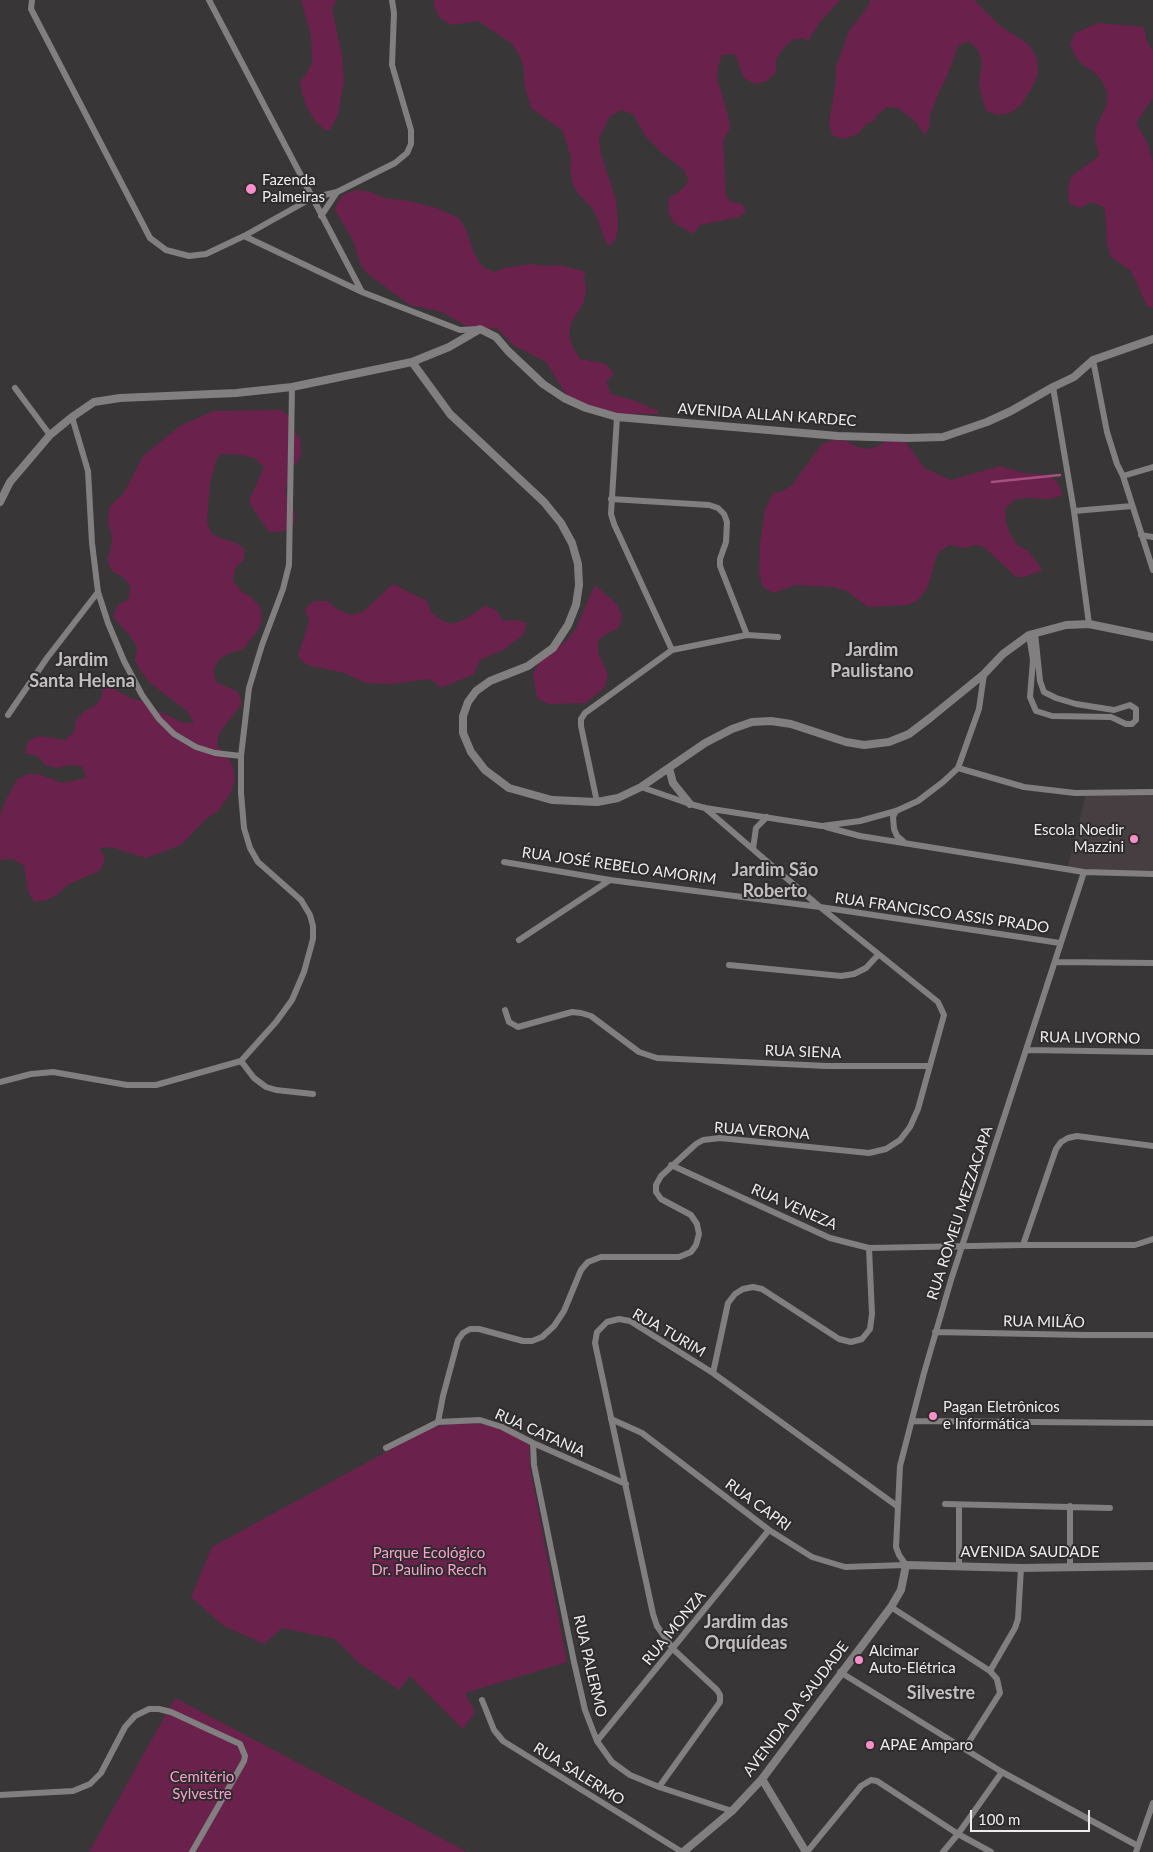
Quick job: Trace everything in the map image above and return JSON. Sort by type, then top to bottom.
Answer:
[{"type":"street","points":[[32,0],[31,9],[150,238],[166,250],[189,256],[206,254],[244,236],[312,198],[337,192],[395,164],[407,152],[411,144],[411,130],[392,65],[394,13],[392,0]]},
{"type":"street","points":[[209,0],[362,292]]},
{"type":"street","points":[[321,216],[337,192]]},
{"type":"street","points":[[244,236],[362,292],[460,330],[480,329]]},
{"type":"street","points":[[0,502],[10,482],[50,435],[94,402],[120,398],[236,393],[292,387],[412,362],[449,347],[480,329]]},
{"type":"street","name":"AVENIDA ALLAN KARDEC","points":[[480,329],[496,337],[543,384],[557,394],[586,408],[617,417],[838,436],[943,437],[987,422],[1011,411],[1052,387],[1074,378],[1093,360]]},
{"type":"street","points":[[1153,339],[1093,360],[1107,432],[1153,570]]},
{"type":"street","points":[[412,362],[450,414],[544,502],[561,522],[572,543],[578,564],[579,585],[576,605],[568,625],[553,648],[528,666],[490,681],[476,690],[462,716],[463,733],[471,752],[485,770],[509,788],[552,800],[598,802],[618,798],[641,787],[705,743],[732,728],[752,722],[771,721],[790,724],[855,744],[864,745],[889,742],[909,734],[984,674],[1003,654],[1032,634],[1066,625],[1089,624],[1153,637]]},
{"type":"street","points":[[0,1082],[31,1074],[52,1072],[127,1085],[156,1085],[241,1061],[276,1022],[292,1000],[304,972],[313,940],[313,926],[310,915],[301,900],[258,862],[250,848],[244,828],[241,793],[241,756],[249,688],[262,645],[283,589],[289,565],[292,387]]},
{"type":"street","points":[[1052,387],[1074,511],[1089,624]]},
{"type":"street","points":[[15,388],[50,435]]},
{"type":"street","points":[[72,417],[88,471],[92,543],[98,592],[108,623],[124,661],[142,695],[159,719],[174,734],[196,746],[215,753],[241,756]]},
{"type":"street","points":[[617,417],[611,514],[672,650]]},
{"type":"street","points":[[1123,476],[1153,467]]},
{"type":"street","points":[[611,499],[708,505],[718,508],[724,514],[727,522],[726,542],[720,559],[720,566],[747,635]]},
{"type":"street","points":[[1074,511],[1132,506]]},
{"type":"street","points":[[1141,535],[1153,537]]},
{"type":"street","points":[[8,716],[47,658],[98,592]]},
{"type":"street","points":[[1032,634],[1040,681],[1044,692]]},
{"type":"street","points":[[1030,697],[1036,692],[1044,692],[1076,704],[1114,710],[1130,705],[1136,709],[1136,720],[1132,724],[1126,724],[1111,717],[1044,715],[1036,711],[1030,697],[1033,660],[1032,634]]},
{"type":"street","points":[[598,802],[580,726],[581,719],[585,713],[672,650],[747,635],[778,637]]},
{"type":"street","points":[[822,826],[860,821],[896,811],[918,801],[958,768],[979,709],[984,674]]},
{"type":"street","points":[[669,768],[673,783],[690,804]]},
{"type":"street","points":[[958,768],[1024,787],[1075,793],[1153,792]]},
{"type":"street","points":[[641,787],[706,808],[767,816],[822,826],[860,836],[1084,872],[1153,874]]},
{"type":"street","points":[[706,808],[878,955],[866,968],[854,974],[841,976],[729,965]]},
{"type":"street","points":[[896,811],[893,817],[894,829],[897,836],[904,842]]},
{"type":"street","points":[[753,849],[756,828],[767,816]]},
{"type":"street","points":[[860,821],[858,826],[860,836]]},
{"type":"street","name":"RUA JOSÉ REBELO AMORIM","points":[[504,862],[610,880],[820,907]]},
{"type":"street","name":"RUA ROMEU MEZZACAPA","points":[[906,1565],[898,1555],[896,1547],[900,1466],[936,1332],[1084,872]]},
{"type":"street","points":[[519,940],[610,880]]},
{"type":"street","name":"RUA FRANCISCO ASSIS PRADO","points":[[820,907],[1060,943]]},
{"type":"street","name":"RUA VERONA","points":[[438,1422],[458,1340],[463,1333],[470,1329],[479,1329],[523,1341],[532,1341],[542,1337],[554,1326],[564,1311],[580,1270],[588,1262],[601,1257],[679,1257],[691,1252],[700,1234],[697,1224],[691,1215],[661,1200],[656,1192],[656,1185],[671,1165],[696,1144],[710,1138],[720,1138],[869,1153],[886,1149],[900,1140],[910,1127],[918,1109],[944,1015],[938,1002],[878,955]]},
{"type":"street","points":[[1054,962],[1153,963]]},
{"type":"street","name":"RUA SIENA","points":[[505,1010],[509,1022],[518,1027],[572,1012],[591,1016],[639,1052],[657,1058],[827,1066],[929,1066]]},
{"type":"street","name":"RUA LIVORNO","points":[[1026,1050],[1153,1052]]},
{"type":"street","points":[[241,1061],[254,1078],[266,1087],[313,1094]]},
{"type":"street","points":[[1023,1245],[1056,1148],[1061,1142],[1077,1136],[1153,1146]]},
{"type":"street","name":"RUA VENEZA","points":[[671,1165],[830,1238],[869,1248],[1135,1245],[1153,1239]]},
{"type":"street","points":[[713,1374],[728,1303],[735,1294],[743,1289],[753,1287],[762,1289],[839,1339],[850,1342],[862,1339],[870,1329],[872,1314],[869,1248]]},
{"type":"street","name":"RUA TURIM","points":[[659,1787],[720,1702],[720,1695],[673,1649],[657,1626],[595,1343],[597,1332],[607,1322],[619,1319],[630,1322],[713,1374],[897,1506]]},
{"type":"street","name":"RUA MILÃO","points":[[936,1332],[1084,1336],[1153,1335]]},
{"type":"street","name":"RUA CAPRI","points":[[611,1419],[642,1433],[769,1530],[812,1557],[845,1566],[906,1565]]},
{"type":"street","name":"RUA CATANIA","points":[[386,1448],[438,1422],[480,1420],[502,1427],[533,1443],[626,1484]]},
{"type":"street","points":[[912,1421],[1153,1423]]},
{"type":"street","name":"RUA PALERMO","points":[[533,1443],[534,1465],[574,1662],[585,1710],[597,1741],[612,1762],[630,1775],[659,1787],[732,1811]]},
{"type":"street","points":[[945,1504],[1110,1508]]},
{"type":"street","points":[[959,1505],[959,1565]]},
{"type":"street","points":[[1070,1506],[1070,1566]]},
{"type":"street","name":"RUA MONZA","points":[[597,1741],[769,1530]]},
{"type":"street","name":"AVENIDA SAUDADE","points":[[906,1565],[1021,1568],[1153,1566]]},
{"type":"street","name":"AVENIDA DA SAUDADE","points":[[682,1852],[732,1811],[762,1779],[840,1672],[891,1607],[901,1590],[906,1565]]},
{"type":"street","points":[[990,1671],[1015,1628],[1018,1619],[1021,1568]]},
{"type":"street","points":[[891,1607],[990,1671],[997,1679],[1000,1693],[965,1748]]},
{"type":"street","points":[[840,1672],[1002,1772],[1137,1849],[1153,1803]]},
{"type":"street","name":"RUA SALERMO","points":[[482,1700],[494,1730],[503,1741],[682,1852]]},
{"type":"street","points":[[0,1795],[73,1791],[90,1784],[101,1773],[125,1726],[135,1716],[149,1709],[171,1712],[240,1744],[245,1756],[244,1761],[192,1852]]},
{"type":"street","points":[[943,1852],[1002,1772]]},
{"type":"street","points":[[762,1779],[807,1852],[861,1786],[871,1780],[877,1781],[958,1834],[990,1852]]},
{"type":"shaded area","points":[[1153,792],[1153,873],[1067,870],[1086,793]]},
{"type":"green space","points":[[301,0],[337,0],[332,9],[342,56],[344,81],[338,114],[330,130],[325,130],[315,121],[302,93],[300,81],[312,63],[311,35]]},
{"type":"green space","points":[[434,0],[840,0],[820,22],[807,42],[804,38],[792,40],[783,49],[776,59],[776,72],[767,81],[755,84],[744,78],[735,54],[722,55],[718,66],[717,78],[730,128],[723,141],[726,196],[731,202],[742,204],[746,212],[739,217],[700,225],[693,234],[673,222],[668,210],[669,198],[680,191],[689,181],[683,169],[663,154],[646,137],[633,114],[621,110],[610,116],[599,138],[600,151],[616,200],[618,226],[616,239],[609,246],[596,215],[589,204],[579,195],[573,184],[570,171],[571,158],[563,131],[531,108],[524,83],[524,69],[520,56],[512,44],[478,21],[451,25],[440,18],[434,6]]},
{"type":"green space","points":[[870,0],[974,0],[1000,26],[1021,39],[1031,48],[1037,59],[1038,72],[1034,84],[1021,105],[1010,113],[998,115],[986,111],[979,86],[982,62],[978,50],[969,41],[958,46],[930,115],[929,128],[925,135],[915,121],[898,108],[887,107],[875,117],[876,120],[866,124],[858,134],[844,139],[832,135],[829,122],[836,81],[836,67],[849,31],[867,8]]},
{"type":"green space","points":[[1098,23],[1144,27],[1147,41],[1153,51],[1153,98],[1136,123],[1148,144],[1153,162],[1153,308],[1147,306],[1131,271],[1111,257],[1107,244],[1104,207],[1092,202],[1080,208],[1069,204],[1068,191],[1071,177],[1099,156],[1095,139],[1096,127],[1107,104],[1107,92],[1102,81],[1075,56],[1070,44],[1075,33]]},
{"type":"green space","points":[[357,190],[370,192],[384,198],[409,201],[436,208],[459,218],[466,230],[475,255],[482,266],[493,272],[505,268],[532,264],[545,266],[560,265],[586,272],[584,277],[586,289],[584,302],[571,323],[569,336],[573,348],[580,359],[606,364],[614,374],[606,382],[611,394],[636,401],[658,411],[658,414],[604,414],[577,405],[565,393],[546,362],[513,345],[497,328],[473,330],[442,312],[410,305],[369,275],[361,266],[353,240],[335,210],[336,204],[344,194]]},
{"type":"green space","points":[[281,410],[291,418],[298,439],[300,436],[301,454],[296,465],[292,464],[285,493],[292,503],[295,515],[293,527],[281,532],[269,532],[255,512],[249,501],[264,467],[254,458],[242,455],[220,454],[216,460],[210,484],[207,522],[211,533],[244,548],[244,560],[235,568],[233,581],[241,591],[251,597],[260,607],[262,619],[258,630],[242,650],[230,653],[219,659],[213,670],[216,682],[238,692],[242,704],[219,733],[217,746],[233,766],[235,779],[232,791],[218,811],[207,818],[181,845],[146,858],[111,847],[99,849],[105,858],[101,870],[67,885],[58,894],[47,900],[34,902],[28,891],[24,866],[13,859],[0,860],[0,816],[5,802],[16,781],[27,774],[39,774],[62,783],[86,778],[82,766],[70,765],[57,768],[45,765],[37,756],[25,753],[28,741],[39,736],[65,740],[74,732],[76,720],[85,711],[96,705],[103,695],[100,681],[132,699],[140,700],[181,722],[194,723],[188,712],[149,682],[142,673],[135,661],[137,647],[113,617],[117,606],[128,599],[131,587],[123,577],[112,571],[107,560],[112,536],[108,522],[109,508],[125,491],[143,456],[180,426],[213,411]]},
{"type":"green space","points":[[891,436],[903,438],[924,468],[951,480],[1000,466],[1024,473],[1049,475],[1058,483],[1063,495],[1051,499],[1026,498],[1014,500],[1005,509],[1006,522],[1010,534],[1017,545],[1028,551],[1043,570],[1024,577],[1016,577],[984,547],[976,545],[964,548],[949,545],[937,554],[927,589],[917,601],[907,605],[868,607],[847,591],[834,587],[796,585],[773,593],[762,586],[759,572],[760,543],[765,510],[773,493],[781,492],[792,485],[822,444],[834,440],[846,441],[857,447],[869,449],[881,445]]},
{"type":"green space","points":[[393,584],[427,601],[431,612],[441,620],[452,624],[464,620],[485,606],[496,610],[503,621],[515,620],[527,623],[523,635],[503,650],[480,660],[473,675],[440,688],[439,685],[429,679],[391,684],[366,683],[344,673],[307,665],[298,656],[309,621],[305,609],[314,601],[327,601],[337,609],[351,615],[363,612]]},
{"type":"green space","points":[[595,585],[617,604],[622,616],[619,628],[598,640],[598,652],[608,675],[605,687],[586,703],[548,704],[537,698],[533,673],[539,663],[567,640],[575,630]]},
{"type":"green space","name":"Parque Ecológico Dr. Paulino Recch","points":[[468,1422],[497,1427],[529,1444],[530,1467],[567,1662],[465,1693],[475,1712],[463,1729],[410,1676],[399,1690],[359,1663],[335,1639],[282,1628],[264,1644],[224,1626],[191,1597],[212,1547],[432,1427]]},
{"type":"green space","name":"Cemitério Sylvestre","points":[[175,1698],[467,1852],[89,1852]]},
{"type":"waterway","points":[[992,482],[1060,475]]},
{"type":"place","name":"Fazenda Palmeiras","points":[[251,189]]},
{"type":"place","name":"Escola Noedir Mazzini","points":[[1134,839]]},
{"type":"place","name":"Pagan Eletrônicos e Informática","points":[[933,1416]]},
{"type":"place","name":"Alcimar Auto-Elétrica","points":[[859,1660]]},
{"type":"place","name":"APAE Amparo","points":[[870,1745]]},
{"type":"district","name":"Jardim Paulistano","points":[[872,660]]},
{"type":"district","name":"Jardim Santa Helena","points":[[82,670]]},
{"type":"district","name":"Jardim São Roberto","points":[[775,880]]},
{"type":"district","name":"Jardim das Orquídeas","points":[[746,1632]]},
{"type":"district","name":"Silvestre","points":[[941,1693]]}]
